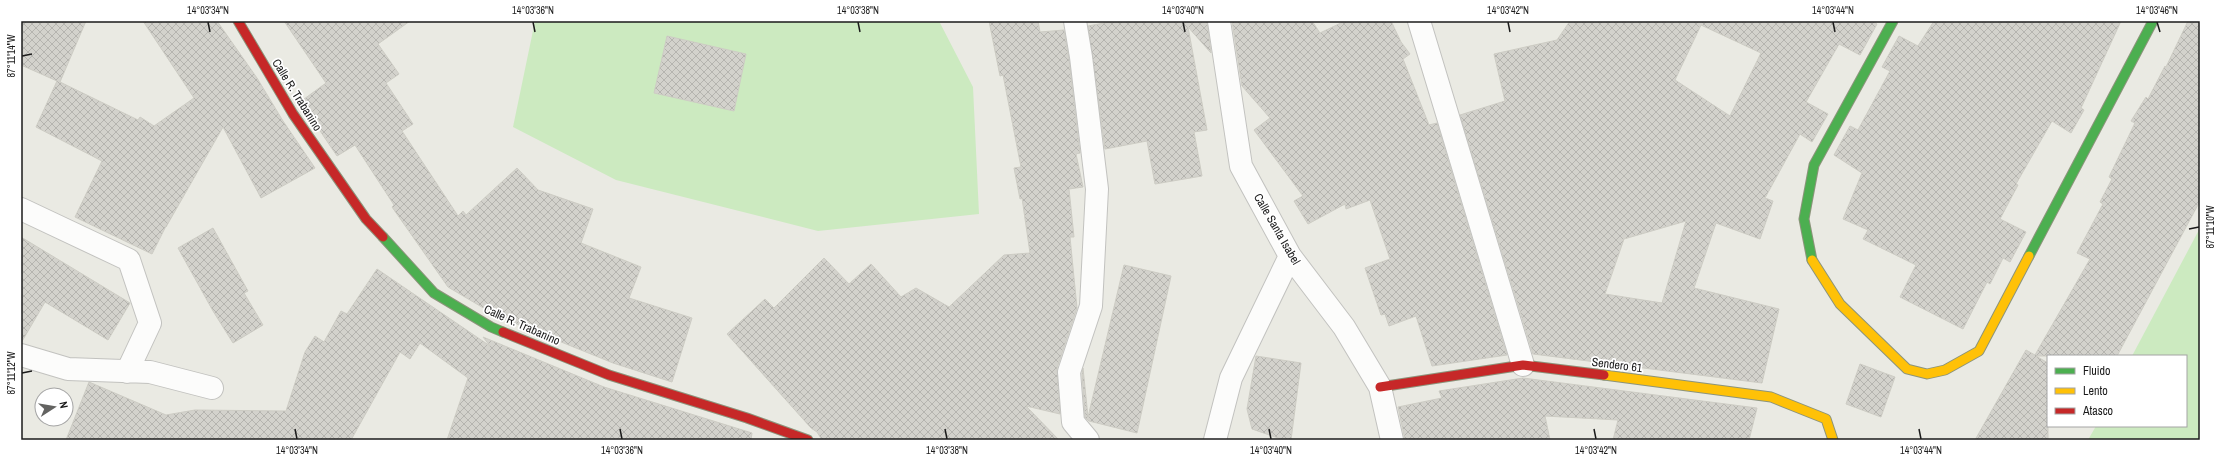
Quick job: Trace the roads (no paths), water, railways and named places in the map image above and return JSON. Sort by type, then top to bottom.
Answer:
[{"type":"street","name":"Calle R. Trabanino","points":[[238,21],[293,114],[366,219],[434,293],[492,327],[609,375],[747,418],[808,440]]},
{"type":"street","points":[[1075,21],[1081,57],[1097,189],[1091,306],[1069,372],[1073,422],[1088,440]]},
{"type":"street","name":"Calle Santa Isabel","points":[[1219,21],[1241,166],[1290,256],[1344,327],[1380,387],[1392,440]]},
{"type":"street","points":[[1419,21],[1523,365]]},
{"type":"street","points":[[1893,21],[1814,165],[1804,219],[1812,259],[1840,304],[1907,369],[1918,374],[1934,374],[1948,370],[1979,351],[2153,21]]},
{"type":"street","points":[[21,210],[129,260],[150,323],[127,372]]},
{"type":"street","points":[[1215,440],[1231,378],[1290,256]]},
{"type":"street","points":[[21,355],[68,369],[150,372],[212,388]]},
{"type":"street","name":"Sendero 61","points":[[1380,387],[1523,365],[1771,396],[1826,419],[1833,440]]}]
